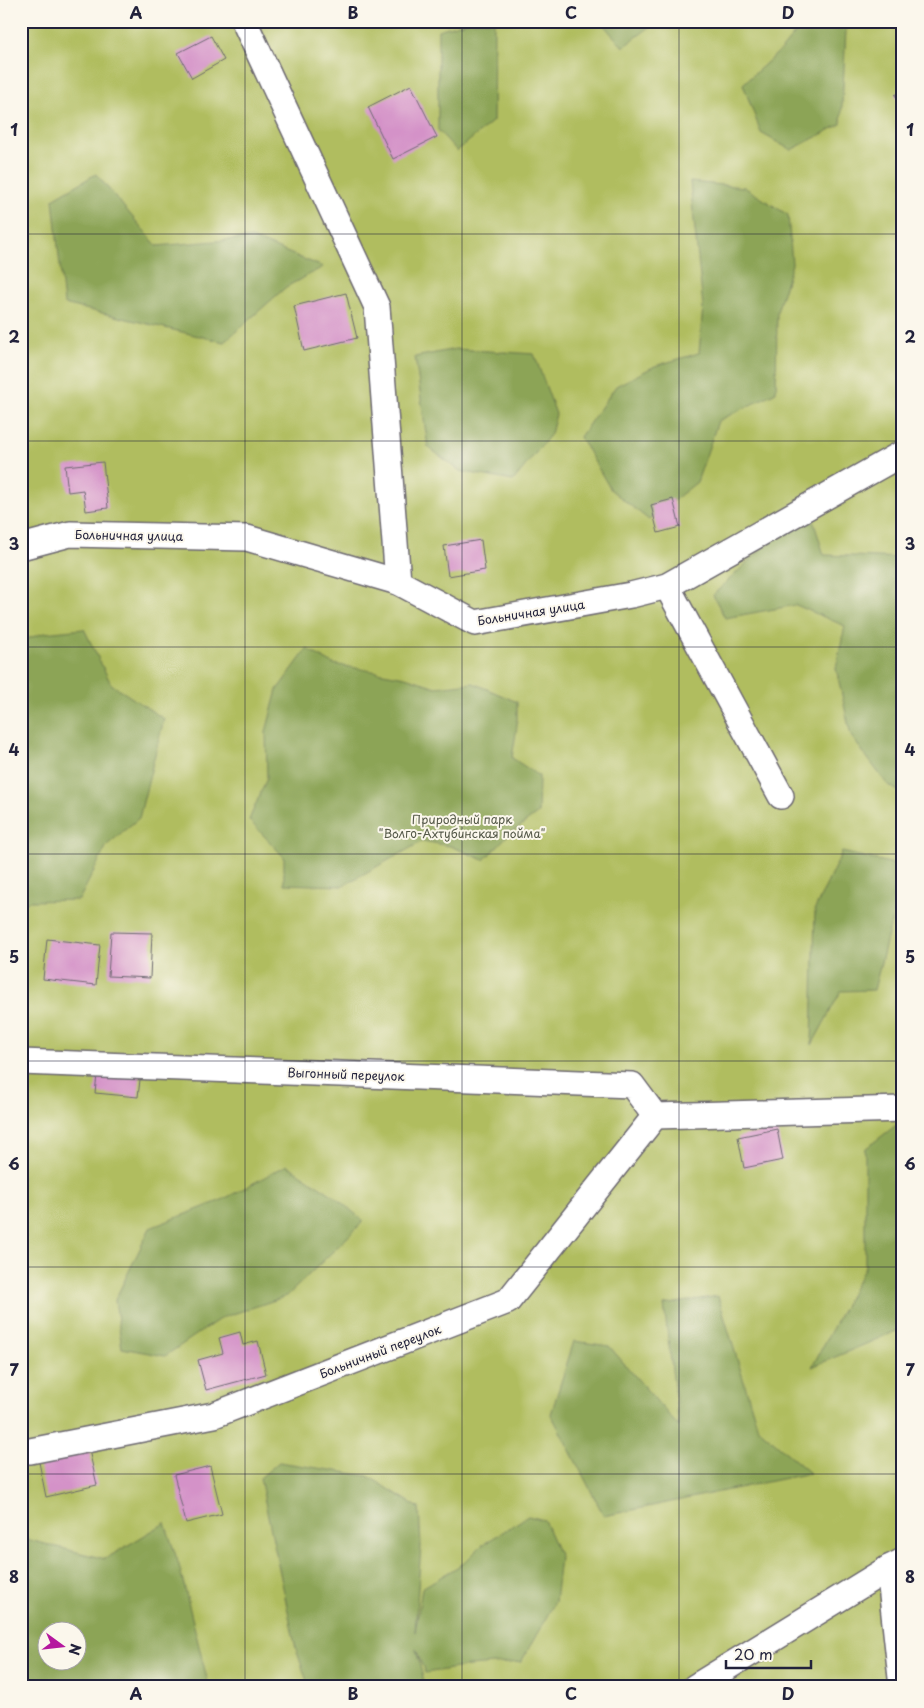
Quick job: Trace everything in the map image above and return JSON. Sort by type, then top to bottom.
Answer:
[{"type":"street","points":[[244,21],[377,307],[398,582]]},
{"type":"street","name":"Больничная улица","points":[[21,547],[70,534],[247,538],[398,582],[475,623],[631,595],[667,586],[903,453]]},
{"type":"street","points":[[667,586],[781,796]]},
{"type":"street","name":"Выгонный переулок","points":[[21,1062],[632,1085],[655,1116]]},
{"type":"street","points":[[655,1116],[903,1109]]},
{"type":"street","name":"Больничный переулок","points":[[21,1451],[30,1451],[214,1415],[508,1301],[655,1116]]},
{"type":"street","points":[[695,1687],[896,1564],[902,1687]]},
{"type":"green space","name":"Природный парк \"Волго-Ахтубинская пойма\"","points":[[21,21],[903,21],[903,1687],[21,1687]]},
{"type":"green space","points":[[470,21],[494,21],[493,121],[457,151],[438,130],[438,30]]},
{"type":"green space","points":[[600,21],[658,21],[623,47]]},
{"type":"green space","points":[[805,21],[851,21],[846,30],[841,124],[791,150],[761,133],[743,84],[782,49]]},
{"type":"green space","points":[[96,174],[157,246],[252,238],[323,267],[286,287],[224,342],[64,304],[53,199]]},
{"type":"green space","points":[[690,182],[744,187],[788,215],[792,264],[777,312],[776,392],[718,421],[697,482],[649,520],[611,490],[580,437],[616,386],[655,366],[699,353],[703,306]]},
{"type":"green space","points":[[456,349],[534,354],[556,414],[551,434],[513,481],[460,471],[428,447],[415,357]]},
{"type":"green space","points":[[813,520],[824,555],[903,558],[903,794],[887,784],[851,736],[836,668],[845,626],[796,605],[725,618],[713,595],[773,538]]},
{"type":"green space","points":[[84,629],[111,684],[164,719],[139,818],[107,845],[79,900],[28,901],[21,907],[21,641],[44,633]]},
{"type":"green space","points":[[307,649],[333,664],[405,677],[436,687],[473,683],[517,702],[517,726],[512,758],[539,776],[538,813],[507,836],[484,860],[450,846],[423,841],[342,886],[284,884],[284,857],[249,820],[267,778],[266,732],[277,690]]},
{"type":"green space","points":[[842,852],[903,866],[903,875],[874,990],[841,991],[812,1045],[815,909]]},
{"type":"green space","points":[[903,1120],[903,1328],[812,1367],[865,1267],[865,1149]]},
{"type":"green space","points":[[287,1165],[331,1194],[364,1221],[287,1296],[221,1318],[165,1356],[122,1348],[115,1300],[150,1228],[222,1200]]},
{"type":"green space","points":[[718,1296],[758,1428],[810,1473],[604,1516],[551,1414],[574,1341],[609,1346],[679,1427],[664,1305]]},
{"type":"green space","points":[[279,1462],[368,1476],[419,1508],[421,1546],[415,1632],[422,1588],[464,1563],[482,1545],[528,1516],[544,1520],[560,1557],[555,1602],[521,1662],[469,1666],[425,1673],[416,1649],[425,1687],[309,1687],[296,1649],[260,1478]]},
{"type":"green space","points":[[165,1523],[179,1565],[209,1687],[48,1687],[21,1682],[21,1538],[105,1559]]},
{"type":"building","points":[[211,36],[224,60],[192,78],[178,53]]},
{"type":"building","points":[[411,85],[437,137],[393,159],[368,107]]},
{"type":"building","points":[[903,90],[903,108],[895,95]]},
{"type":"building","points":[[346,293],[357,338],[304,351],[294,306]]},
{"type":"building","points":[[103,462],[108,508],[86,511],[83,490],[68,492],[65,466]]},
{"type":"building","points":[[673,499],[680,527],[658,533],[651,505]]},
{"type":"building","points":[[481,540],[485,570],[448,576],[444,546]]},
{"type":"building","points":[[111,932],[152,933],[150,978],[108,976]]},
{"type":"building","points":[[47,939],[100,945],[96,985],[43,979]]},
{"type":"building","points":[[98,1066],[141,1071],[138,1097],[95,1093]]},
{"type":"building","points":[[777,1129],[783,1160],[744,1168],[738,1137]]},
{"type":"building","points":[[240,1332],[243,1345],[258,1341],[266,1374],[206,1390],[198,1360],[223,1353],[219,1338]]},
{"type":"building","points":[[89,1450],[97,1485],[46,1497],[39,1462]]},
{"type":"building","points":[[210,1466],[222,1514],[186,1523],[174,1475]]}]
